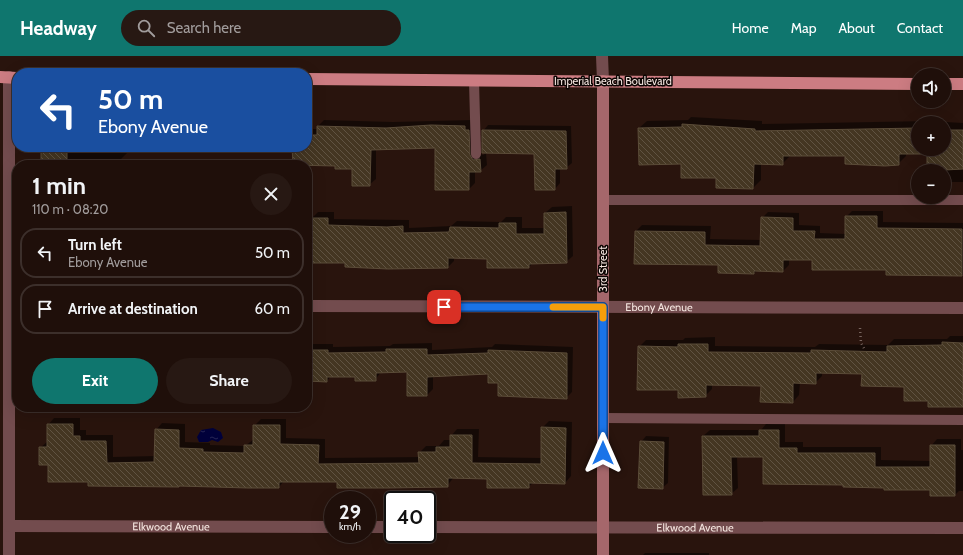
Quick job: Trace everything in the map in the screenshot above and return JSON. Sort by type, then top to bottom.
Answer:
[{"type":"main road","name":"Imperial Beach Boulevard","points":[[312,80],[911,84]]},
{"type":"main road","points":[[951,84],[963,84]]},
{"type":"street","name":"3rd Street","points":[[602,56],[603,555]]},
{"type":"street","points":[[9,77],[12,249]]},
{"type":"street","name":"Ebony Avenue","points":[[312,306],[963,308]]},
{"type":"street","points":[[9,555],[12,361]]},
{"type":"street","name":"Elkwood Avenue","points":[[9,526],[324,527]]},
{"type":"street","name":"Elkwood Avenue","points":[[436,527],[963,528]]},
{"type":"lane","points":[[474,80],[476,154]]},
{"type":"lane","points":[[603,200],[963,200]]},
{"type":"lane","points":[[603,418],[963,420]]},
{"type":"path","points":[[860,328],[861,343],[865,350]]},
{"type":"water","points":[[213,428],[221,432],[223,438],[218,442],[212,440],[208,442],[199,442],[197,437],[201,430]]},
{"type":"building","points":[[682,124],[755,129],[755,131],[911,128],[911,154],[899,154],[899,165],[885,166],[845,164],[845,156],[783,156],[783,165],[754,164],[753,189],[716,188],[716,178],[681,178],[681,164],[639,165],[638,128],[682,127]]},
{"type":"building","points":[[431,125],[465,126],[465,130],[469,130],[470,155],[473,160],[480,159],[481,172],[469,172],[469,190],[435,190],[435,148],[371,150],[370,186],[352,186],[352,169],[335,169],[335,166],[312,165],[312,160],[293,160],[292,152],[312,152],[312,135],[317,135],[317,126],[386,128]]},
{"type":"building","points":[[482,130],[566,131],[567,169],[555,169],[555,190],[535,190],[534,154],[482,153]]},
{"type":"building","points":[[951,130],[963,130],[963,169],[951,170],[951,164],[927,164],[927,156],[951,156]]},
{"type":"building","points":[[41,152],[67,152],[67,160],[41,160]]},
{"type":"building","points":[[566,212],[567,263],[529,264],[529,268],[487,268],[487,259],[448,258],[448,268],[388,269],[345,267],[345,263],[312,263],[312,218],[328,218],[328,225],[387,227],[403,226],[403,233],[449,232],[450,227],[499,228],[499,223],[516,223],[516,234],[544,234],[544,213]]},
{"type":"building","points":[[845,216],[877,216],[877,228],[962,229],[962,276],[886,275],[886,270],[812,270],[812,260],[783,260],[783,272],[754,271],[754,274],[718,273],[718,265],[634,264],[635,231],[705,232],[705,245],[760,246],[761,217],[793,218],[793,231],[815,231],[814,239],[845,239]]},
{"type":"building","points":[[942,342],[963,343],[963,407],[928,407],[928,401],[904,401],[904,387],[861,386],[862,374],[816,373],[816,384],[793,383],[793,403],[760,402],[761,386],[706,385],[706,397],[678,398],[678,390],[637,390],[638,346],[678,347],[678,344],[708,344],[708,352],[811,353],[811,350],[887,352],[887,346],[942,345]]},
{"type":"building","points":[[386,349],[427,349],[427,355],[488,353],[488,350],[567,353],[567,399],[498,396],[498,383],[488,383],[488,374],[427,377],[427,396],[407,396],[407,372],[376,373],[376,381],[355,381],[355,377],[327,377],[327,382],[312,381],[312,350],[328,350],[328,353],[386,352]]},
{"type":"building","points":[[47,424],[73,424],[73,436],[80,436],[80,441],[106,441],[107,463],[154,462],[155,429],[179,430],[179,448],[203,449],[203,452],[244,453],[244,445],[253,445],[253,425],[280,425],[280,444],[319,445],[318,464],[419,463],[418,452],[436,452],[436,447],[450,447],[450,435],[472,435],[472,463],[541,464],[541,427],[566,428],[565,484],[529,483],[529,488],[487,488],[487,479],[448,478],[448,487],[387,488],[337,488],[337,482],[279,482],[279,488],[248,488],[88,486],[88,482],[48,482],[48,465],[39,465],[39,447],[47,447]]},
{"type":"building","points":[[759,430],[779,430],[779,448],[797,448],[797,453],[875,453],[875,467],[930,467],[930,445],[955,445],[955,496],[930,496],[930,490],[884,490],[884,488],[843,487],[843,485],[763,484],[763,457],[731,457],[732,495],[703,495],[702,436],[759,436]]},
{"type":"building","points":[[640,441],[664,442],[663,489],[638,488]]},
{"type":"slow traffic","points":[[553,307],[603,307],[603,318]]},
{"type":"route","points":[[444,307],[603,307],[603,453]]}]
